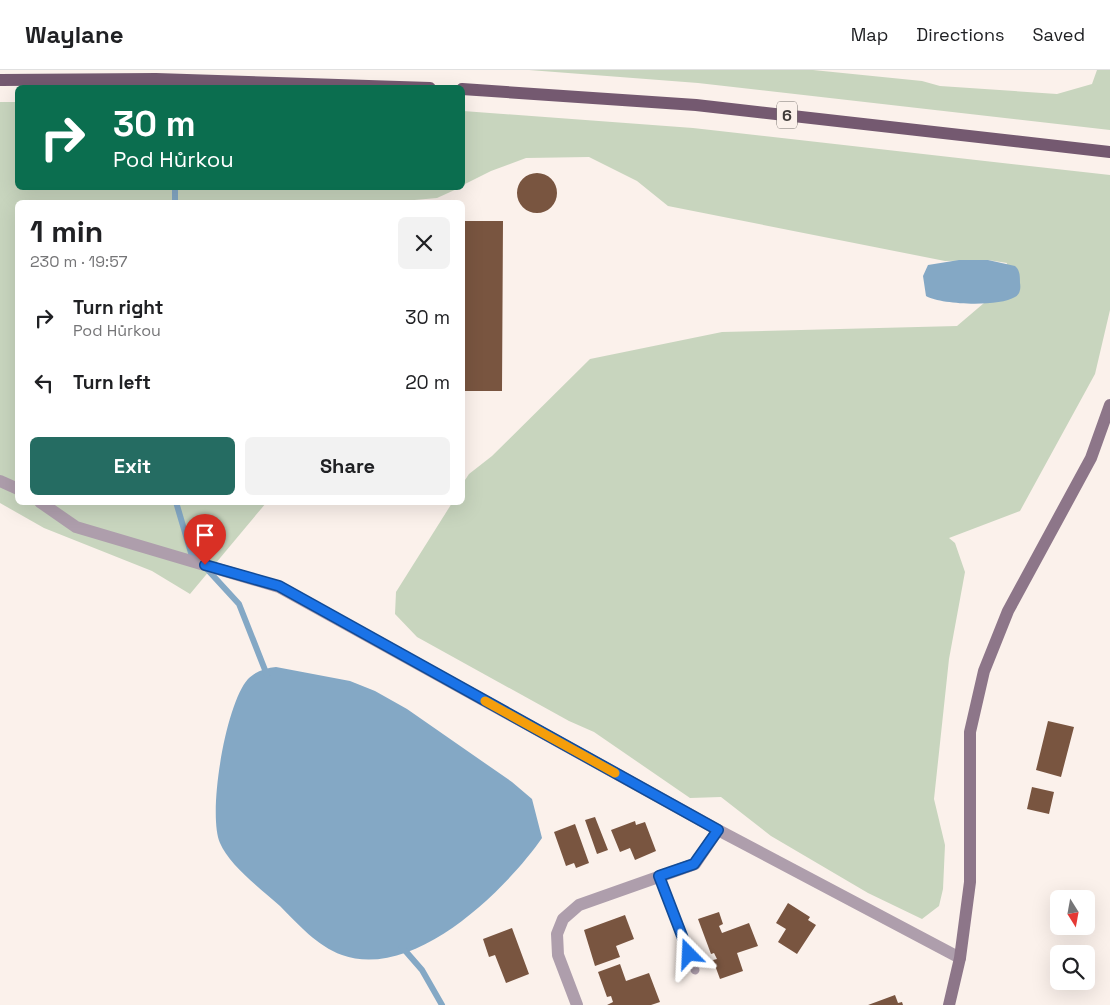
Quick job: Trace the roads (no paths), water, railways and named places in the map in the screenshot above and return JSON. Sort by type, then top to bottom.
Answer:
[{"type":"main road","points":[[0,80],[156,79],[339,85]]},
{"type":"main road","name":"6","points":[[465,89],[696,105],[1110,152]]},
{"type":"street","points":[[949,1005],[960,958],[970,882],[970,732],[984,671],[1008,611],[1091,458],[1110,405]]},
{"type":"street","points":[[0,481],[15,488]]},
{"type":"street","points":[[44,505],[76,527],[279,586],[718,830],[960,958]]},
{"type":"street","points":[[577,1005],[558,955],[557,934],[563,919],[579,905],[694,864],[718,830]]},
{"type":"lane","points":[[659,876],[695,970]]},
{"type":"water","points":[[959,260],[988,260],[1015,266],[1020,276],[1019,293],[1017,296],[1007,300],[971,304],[944,301],[926,296],[923,276],[928,265]]},
{"type":"water","points":[[276,667],[350,681],[375,691],[407,709],[512,782],[532,799],[542,838],[526,859],[481,905],[455,926],[427,943],[398,955],[369,960],[342,955],[324,946],[308,934],[238,868],[224,851],[217,828],[217,784],[226,734],[233,711],[240,692],[248,679],[261,670]]},
{"type":"waterway","points":[[175,190],[175,200]]},
{"type":"waterway","points":[[177,505],[191,553],[199,561]]},
{"type":"waterway","points":[[206,568],[239,604],[267,675]]},
{"type":"waterway","points":[[402,947],[422,970],[442,1005]]}]
